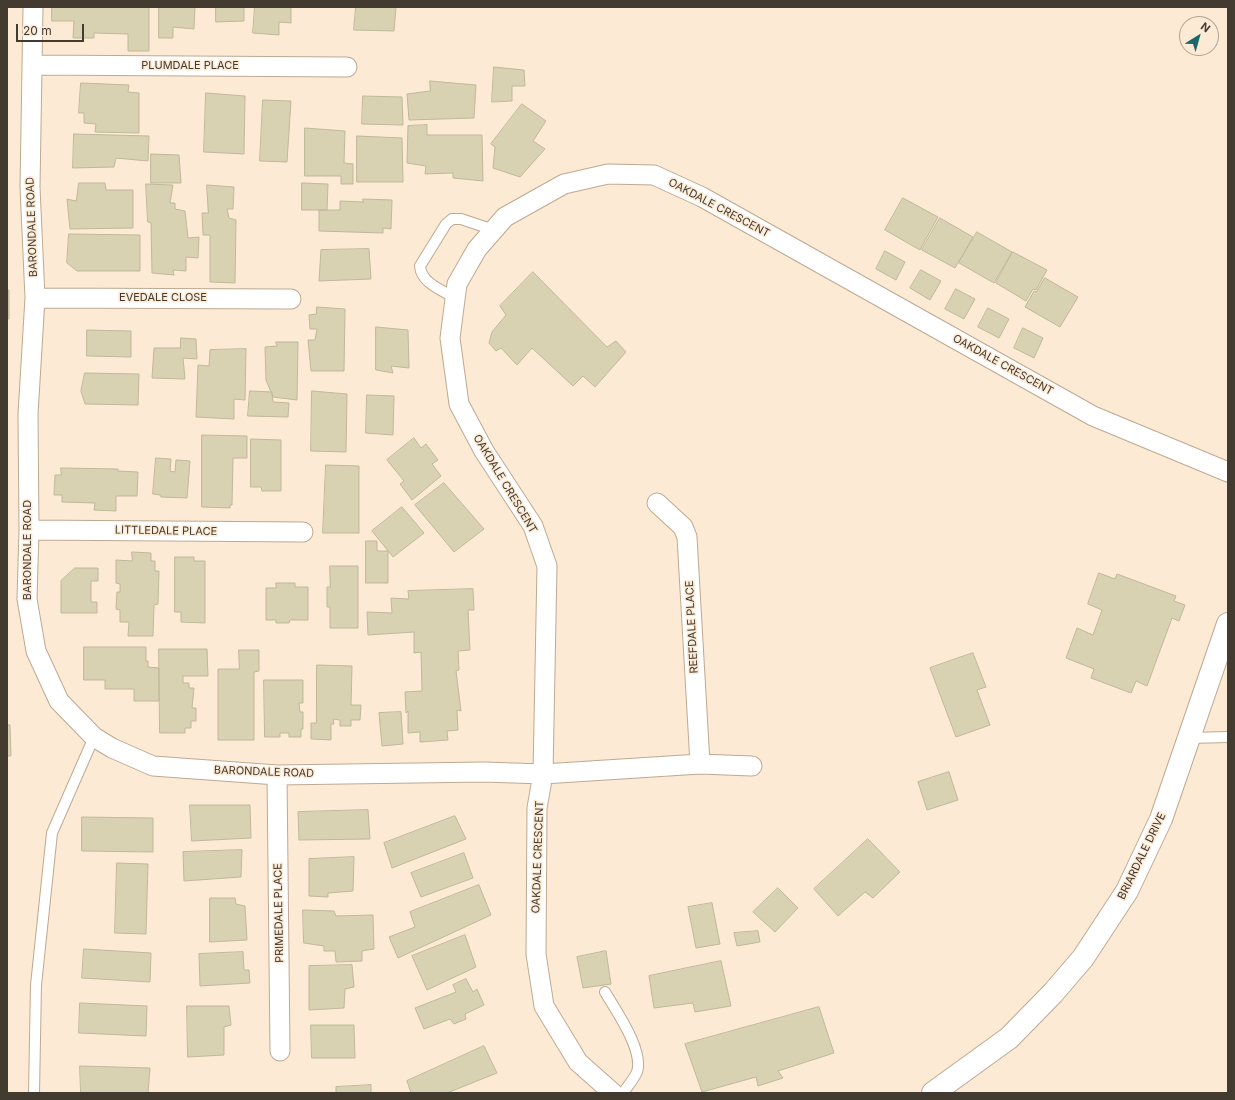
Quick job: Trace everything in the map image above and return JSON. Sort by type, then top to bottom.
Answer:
[{"type":"street","name":"BARONDALE ROAD","points":[[33,7],[30,187],[35,298],[28,414],[29,530],[27,599],[36,651],[59,701],[94,737],[112,748],[153,766],[277,775],[484,772],[544,774]]},
{"type":"street","name":"PLUMDALE PLACE","points":[[33,65],[347,67]]},
{"type":"street","name":"OAKDALE CRESCENT","points":[[613,1093],[578,1062],[544,1006],[536,954],[537,808],[544,774],[547,566],[533,526],[484,452],[460,404],[450,338],[457,284],[477,249],[505,217],[564,184],[608,174],[654,175],[702,197],[1093,416],[1228,472]]},
{"type":"street","name":"EVEDALE CLOSE","points":[[35,298],[291,299]]},
{"type":"street","name":"REEFDALE PLACE","points":[[657,503],[683,527],[688,537],[700,764]]},
{"type":"street","name":"LITTLEDALE PLACE","points":[[29,530],[303,532]]},
{"type":"street","name":"BRIARDALE DRIVE","points":[[933,1093],[1009,1038],[1053,993],[1083,958],[1127,891],[1161,819],[1228,624]]},
{"type":"street","points":[[544,774],[700,764],[752,766]]},
{"type":"street","name":"PRIMEDALE PLACE","points":[[277,775],[280,1051]]},
{"type":"lane","points":[[455,298],[426,280],[421,273],[420,266],[446,224],[452,219],[461,219],[494,230]]},
{"type":"lane","points":[[34,1093],[36,985],[52,833],[94,737]]},
{"type":"lane","points":[[1189,738],[1228,737]]},
{"type":"lane","points":[[605,992],[633,1043],[638,1058],[637,1072],[623,1093]]},
{"type":"building","points":[[52,7],[149,7],[149,51],[128,51],[128,34],[94,33],[94,38],[73,38],[74,21],[52,21]]},
{"type":"building","points":[[159,7],[195,7],[194,29],[173,27],[173,38],[159,38]]},
{"type":"building","points":[[216,7],[244,7],[244,21],[216,22]]},
{"type":"building","points":[[255,7],[291,7],[291,23],[279,22],[279,35],[253,33]]},
{"type":"building","points":[[356,7],[396,7],[394,31],[354,30]]},
{"type":"building","points":[[494,67],[524,70],[525,86],[512,86],[512,101],[492,102]]},
{"type":"building","points":[[430,81],[476,85],[474,118],[409,120],[407,94],[430,91]]},
{"type":"building","points":[[81,83],[129,85],[128,92],[139,93],[139,133],[95,132],[96,124],[84,123],[84,113],[79,113]]},
{"type":"building","points":[[206,93],[245,96],[244,154],[204,152]]},
{"type":"building","points":[[363,96],[402,97],[403,125],[362,124]]},
{"type":"building","points":[[263,100],[291,101],[287,162],[260,161]]},
{"type":"building","points":[[522,104],[546,121],[533,141],[545,149],[520,177],[493,168],[495,147],[491,144]]},
{"type":"building","points":[[427,125],[427,135],[482,135],[483,181],[453,178],[453,173],[425,174],[426,166],[407,163],[408,126]]},
{"type":"building","points":[[305,128],[345,131],[344,163],[353,164],[353,184],[341,184],[341,176],[305,176]]},
{"type":"building","points":[[74,134],[149,136],[148,161],[116,158],[114,167],[73,168]]},
{"type":"building","points":[[357,136],[402,138],[403,182],[357,182]]},
{"type":"building","points":[[151,154],[179,155],[181,183],[151,183]]},
{"type":"building","points":[[79,183],[105,183],[106,190],[133,190],[133,228],[70,229],[67,199],[76,201]]},
{"type":"building","points":[[302,183],[328,184],[327,210],[302,210]]},
{"type":"building","points":[[146,184],[173,185],[170,203],[175,203],[175,209],[185,211],[188,238],[199,237],[198,258],[186,257],[186,271],[173,270],[174,275],[152,273],[151,223],[148,222]]},
{"type":"building","points":[[207,185],[234,187],[233,209],[227,209],[229,218],[236,220],[235,283],[210,282],[210,235],[203,235],[202,213],[208,213]]},
{"type":"building","points":[[903,198],[938,217],[920,250],[885,230]]},
{"type":"building","points":[[363,199],[392,200],[391,229],[383,228],[383,233],[319,231],[319,210],[340,210],[340,201],[363,202]]},
{"type":"building","points":[[940,218],[973,237],[955,268],[922,250]]},
{"type":"building","points":[[977,232],[1012,252],[994,283],[959,263]]},
{"type":"building","points":[[69,234],[140,235],[140,271],[77,271],[67,263]]},
{"type":"building","points":[[369,249],[371,279],[319,281],[321,250]]},
{"type":"building","points":[[885,251],[905,262],[896,280],[876,269]]},
{"type":"building","points":[[1013,252],[1047,270],[1036,290],[1033,289],[1026,301],[996,283]]},
{"type":"building","points":[[921,270],[941,281],[930,300],[910,288]]},
{"type":"building","points":[[533,272],[607,347],[616,341],[626,352],[595,387],[583,376],[573,386],[532,348],[517,365],[501,348],[496,351],[489,343],[492,332],[506,315],[500,306]]},
{"type":"building","points":[[1045,278],[1078,297],[1060,327],[1025,307],[1034,291],[1036,292]]},
{"type":"building","points":[[956,289],[975,299],[964,319],[945,309]]},
{"type":"building","points":[[7,290],[9,290],[9,319],[7,319]]},
{"type":"building","points":[[317,307],[345,309],[344,371],[311,371],[308,340],[315,340],[317,329],[310,329],[309,315],[316,314]]},
{"type":"building","points":[[988,308],[1009,319],[999,338],[978,327]]},
{"type":"building","points":[[376,327],[408,330],[409,368],[391,366],[393,373],[376,370]]},
{"type":"building","points":[[1023,328],[1043,338],[1034,358],[1014,348]]},
{"type":"building","points":[[87,330],[131,331],[131,357],[87,356]]},
{"type":"building","points":[[181,338],[196,339],[197,359],[183,358],[185,379],[152,378],[154,348],[180,348]]},
{"type":"building","points":[[276,342],[298,342],[297,400],[273,397],[266,380],[265,347],[277,346]]},
{"type":"building","points":[[246,349],[245,400],[234,399],[234,419],[196,417],[198,365],[209,366],[210,350]]},
{"type":"building","points":[[85,373],[139,374],[138,405],[85,404],[81,391]]},
{"type":"building","points":[[250,391],[272,392],[273,402],[289,403],[288,417],[248,416]]},
{"type":"building","points":[[312,391],[347,394],[346,452],[311,451]]},
{"type":"building","points":[[367,395],[394,396],[393,435],[366,433]]},
{"type":"building","points":[[202,435],[247,436],[247,458],[233,458],[232,505],[230,505],[230,508],[202,507]]},
{"type":"building","points":[[414,438],[421,448],[426,444],[438,460],[432,464],[441,476],[412,500],[400,484],[404,481],[387,460]]},
{"type":"building","points":[[251,439],[281,440],[281,491],[262,491],[261,487],[251,487]]},
{"type":"building","points":[[156,458],[171,459],[170,471],[175,472],[176,460],[190,461],[187,498],[161,497],[160,495],[153,494]]},
{"type":"building","points":[[326,465],[359,466],[359,533],[323,533]]},
{"type":"building","points":[[61,468],[118,469],[118,471],[138,472],[137,496],[116,496],[116,511],[94,510],[95,503],[62,502],[62,495],[54,495],[55,475],[61,475]]},
{"type":"building","points":[[444,483],[484,529],[454,552],[415,505]]},
{"type":"building","points":[[402,507],[424,533],[393,557],[372,531]]},
{"type":"building","points":[[366,541],[377,541],[377,551],[388,551],[388,583],[366,583]]},
{"type":"building","points":[[132,552],[151,553],[151,561],[155,561],[155,571],[159,571],[158,604],[154,605],[153,636],[128,636],[129,622],[120,622],[120,610],[116,609],[117,592],[120,592],[120,584],[116,583],[116,560],[132,561]]},
{"type":"building","points":[[175,557],[194,557],[194,561],[205,561],[205,623],[181,622],[181,612],[175,612]]},
{"type":"building","points":[[330,566],[358,566],[358,628],[330,628],[330,607],[327,607],[327,587],[330,587]]},
{"type":"building","points":[[75,568],[98,568],[98,581],[91,581],[91,602],[97,602],[97,613],[61,613],[61,581]]},
{"type":"building","points":[[1099,573],[1115,579],[1117,574],[1176,596],[1174,601],[1185,605],[1179,621],[1172,618],[1147,686],[1136,681],[1131,693],[1091,678],[1094,669],[1066,658],[1077,628],[1093,635],[1102,610],[1088,604]]},
{"type":"building","points":[[276,583],[295,583],[295,587],[308,587],[308,620],[290,620],[289,623],[276,623],[276,620],[266,620],[266,588],[276,588]]},
{"type":"building","points":[[473,589],[474,610],[468,610],[470,650],[458,651],[459,670],[456,671],[461,711],[457,710],[458,730],[447,731],[448,740],[420,742],[420,732],[408,733],[408,711],[406,713],[405,692],[422,691],[421,652],[414,653],[414,632],[368,635],[367,612],[392,613],[391,598],[409,599],[408,591]]},
{"type":"building","points":[[84,647],[146,647],[146,661],[148,661],[148,667],[159,668],[159,701],[134,701],[134,689],[105,689],[105,680],[84,680]]},
{"type":"building","points":[[159,649],[207,649],[208,676],[183,676],[183,683],[189,683],[189,688],[194,688],[192,708],[196,708],[196,721],[191,721],[191,728],[185,728],[185,733],[160,733]]},
{"type":"building","points":[[239,650],[259,650],[259,671],[254,672],[254,740],[218,740],[218,669],[239,669]]},
{"type":"building","points":[[973,653],[986,687],[977,690],[990,725],[956,737],[930,668]]},
{"type":"building","points":[[317,665],[352,666],[351,705],[361,705],[360,720],[351,720],[351,726],[340,726],[340,720],[333,719],[334,724],[331,724],[331,740],[311,739],[311,723],[316,723]]},
{"type":"building","points":[[264,680],[303,680],[303,703],[299,703],[300,712],[303,712],[303,729],[301,729],[301,737],[289,737],[289,733],[280,733],[280,737],[265,737]]},
{"type":"building","points":[[401,712],[403,744],[382,746],[379,713]]},
{"type":"building","points":[[7,725],[10,725],[11,756],[7,756]]},
{"type":"building","points":[[949,772],[958,800],[927,810],[918,782]]},
{"type":"building","points":[[190,805],[250,805],[251,838],[192,841]]},
{"type":"building","points":[[368,810],[370,839],[299,840],[298,812]]},
{"type":"building","points":[[455,816],[466,839],[392,868],[384,843]]},
{"type":"building","points":[[82,817],[153,818],[153,852],[82,851]]},
{"type":"building","points":[[868,839],[900,872],[873,898],[865,892],[838,916],[814,889]]},
{"type":"building","points":[[242,850],[241,877],[184,881],[183,852]]},
{"type":"building","points":[[464,853],[473,878],[421,897],[411,873]]},
{"type":"building","points":[[354,857],[353,891],[328,893],[328,897],[309,896],[309,859]]},
{"type":"building","points":[[117,863],[148,864],[146,934],[115,933]]},
{"type":"building","points":[[479,885],[491,915],[398,958],[389,937],[415,927],[410,912]]},
{"type":"building","points":[[778,888],[798,908],[775,932],[753,912]]},
{"type":"building","points":[[210,898],[235,898],[236,904],[245,906],[247,940],[210,942]]},
{"type":"building","points":[[712,903],[720,944],[696,948],[688,907]]},
{"type":"building","points":[[303,910],[334,911],[336,916],[373,915],[374,949],[362,951],[362,961],[336,962],[335,951],[324,951],[324,946],[304,943]]},
{"type":"building","points":[[758,931],[760,942],[737,946],[734,933]]},
{"type":"building","points":[[465,935],[476,967],[427,990],[412,956]]},
{"type":"building","points":[[84,949],[151,953],[150,982],[82,978]]},
{"type":"building","points":[[606,951],[611,984],[583,988],[577,957]]},
{"type":"building","points":[[243,952],[244,970],[249,970],[250,983],[200,986],[199,954]]},
{"type":"building","points":[[721,961],[731,1006],[695,1012],[693,1003],[654,1008],[649,976]]},
{"type":"building","points":[[352,965],[354,987],[345,989],[344,1008],[309,1010],[309,966]]},
{"type":"building","points":[[466,979],[473,992],[477,989],[484,1005],[465,1014],[466,1019],[454,1024],[450,1019],[424,1029],[415,1008],[456,992],[453,985]]},
{"type":"building","points":[[80,1003],[147,1006],[146,1036],[79,1033]]},
{"type":"building","points":[[187,1006],[229,1006],[231,1025],[224,1027],[224,1055],[188,1057]]},
{"type":"building","points":[[819,1007],[834,1053],[778,1071],[783,1078],[758,1086],[756,1077],[702,1092],[685,1044]]},
{"type":"building","points":[[311,1025],[354,1025],[355,1058],[312,1058]]},
{"type":"building","points":[[484,1046],[497,1073],[447,1093],[411,1093],[407,1081]]},
{"type":"building","points":[[80,1066],[150,1068],[148,1093],[81,1093]]},
{"type":"building","points":[[371,1085],[371,1093],[336,1093],[336,1087]]}]
